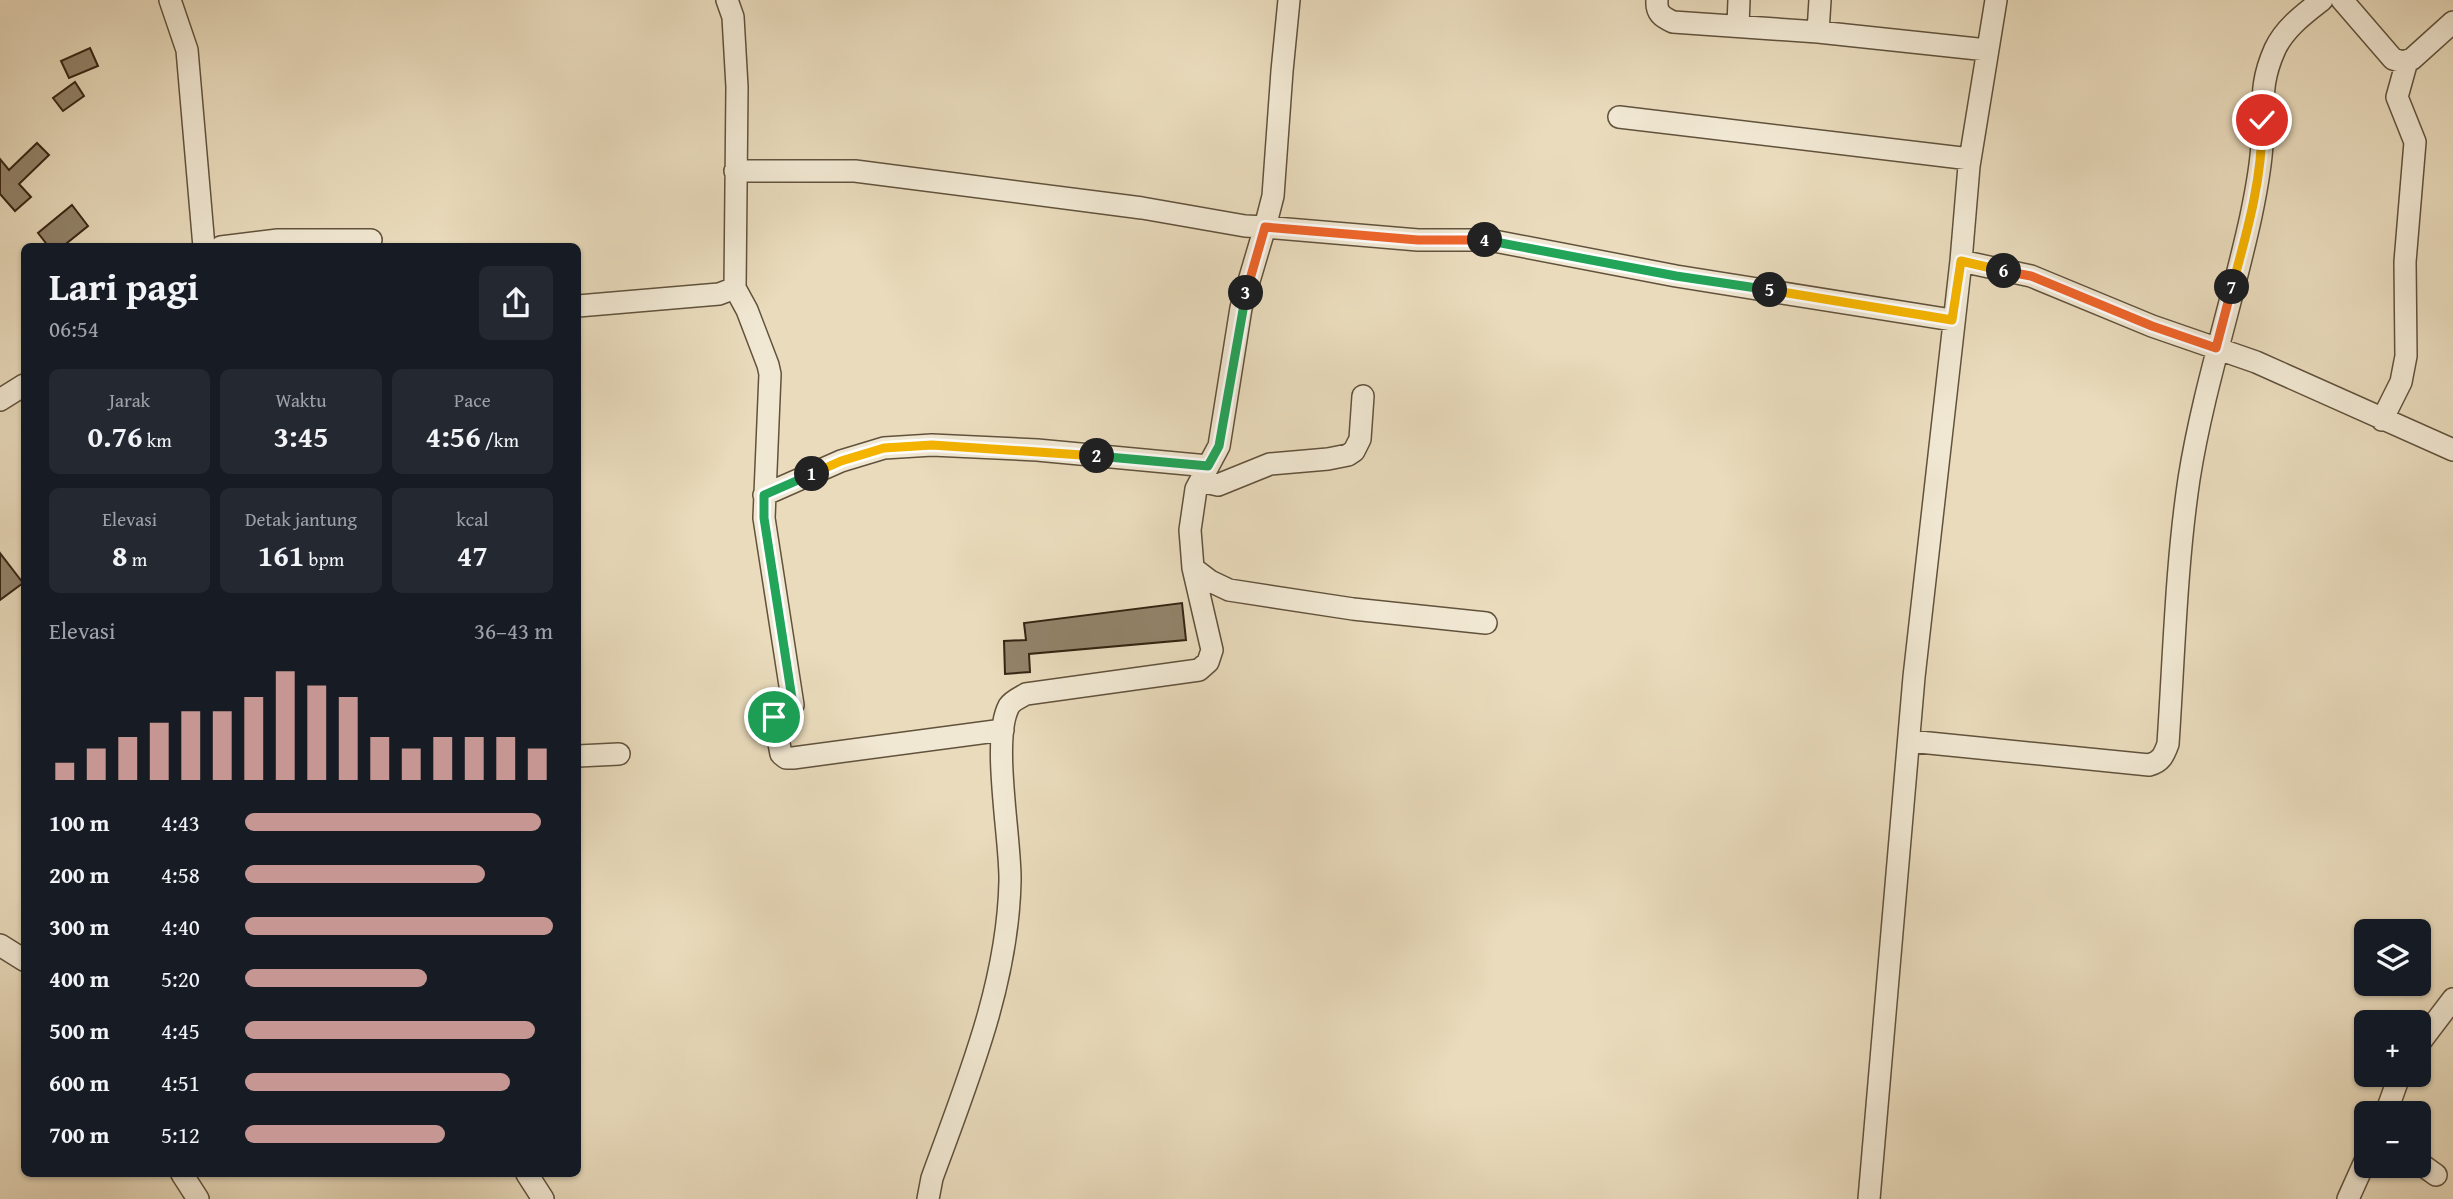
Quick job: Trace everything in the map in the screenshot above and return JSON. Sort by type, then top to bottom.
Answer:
[{"type":"street","points":[[170,0],[187,50],[204,243]]},
{"type":"street","points":[[727,0],[733,17],[737,87],[734,288],[747,310],[768,365],[764,518],[793,705],[790,711],[774,717],[781,754],[786,758],[793,758],[1003,730]]},
{"type":"street","points":[[928,1199],[932,1178],[983,1038],[1003,950],[1010,880],[1003,730],[1010,704],[1026,694],[1199,670],[1208,662],[1212,650],[1193,568],[1190,530],[1196,489],[1219,446],[1241,308],[1273,196],[1289,0]]},
{"type":"street","points":[[1657,0],[1661,16],[1673,22],[1818,32],[1987,50]]},
{"type":"street","points":[[1738,25],[1739,0]]},
{"type":"street","points":[[1818,32],[1820,0]]},
{"type":"street","points":[[1869,1199],[1909,740],[1952,320],[1961,261],[1970,159],[1996,0]]},
{"type":"street","points":[[1909,740],[2149,765],[2158,763],[2164,755],[2168,744],[2189,479],[2216,348],[2251,216],[2263,140],[2262,92],[2266,72],[2280,38],[2290,26],[2322,0]]},
{"type":"street","points":[[2342,0],[2393,59],[2407,61]]},
{"type":"street","points":[[2382,420],[2402,382],[2406,356],[2405,261],[2415,147],[2397,97],[2407,61],[2453,22]]},
{"type":"street","points":[[1619,117],[1970,159]]},
{"type":"street","points":[[735,171],[855,171],[1142,208],[1245,226],[1418,240],[1489,240],[1676,276],[1952,320]]},
{"type":"street","points":[[254,243],[278,240],[371,240]]},
{"type":"street","points":[[1961,261],[2031,276],[2152,326],[2256,362],[2453,450]]},
{"type":"street","points":[[581,306],[719,294],[734,288]]},
{"type":"street","points":[[0,400],[21,387]]},
{"type":"street","points":[[764,495],[841,461],[884,448],[932,445],[1037,450],[1204,473],[1218,485],[1270,464],[1328,459],[1354,451],[1360,439],[1363,397]]},
{"type":"street","points":[[1193,568],[1210,581],[1229,590],[1353,609],[1486,623]]},
{"type":"street","points":[[581,756],[619,754]]},
{"type":"street","points":[[0,945],[21,958]]},
{"type":"street","points":[[2431,1028],[2453,999]]},
{"type":"street","points":[[2431,1171],[2436,1175]]},
{"type":"street","points":[[184,1177],[198,1199]]},
{"type":"street","points":[[529,1177],[543,1199]]},
{"type":"street","points":[[2348,1199],[2357,1178]]},
{"type":"building","points":[[90,48],[98,66],[69,78],[61,61]]},
{"type":"building","points":[[75,82],[84,96],[63,111],[53,98]]},
{"type":"building","points":[[37,143],[49,155],[19,184],[31,197],[15,211],[0,194],[0,159],[9,170]]},
{"type":"building","points":[[72,205],[88,226],[67,243],[46,243],[38,233]]},
{"type":"building","points":[[0,553],[21,580],[21,584],[0,600]]},
{"type":"building","points":[[1182,603],[1186,640],[1029,654],[1030,672],[1005,674],[1004,641],[1026,640],[1024,623]]},
{"type":"route","points":[[774,717],[790,711],[793,705],[764,518],[764,495],[841,461],[884,448],[932,445],[1037,450],[1208,466],[1219,446],[1241,308],[1265,227],[1418,240],[1489,240],[1676,276],[1840,300],[1952,320],[1961,261],[2031,276],[2152,326],[2216,348],[2251,216],[2263,140],[2262,120]]}]
